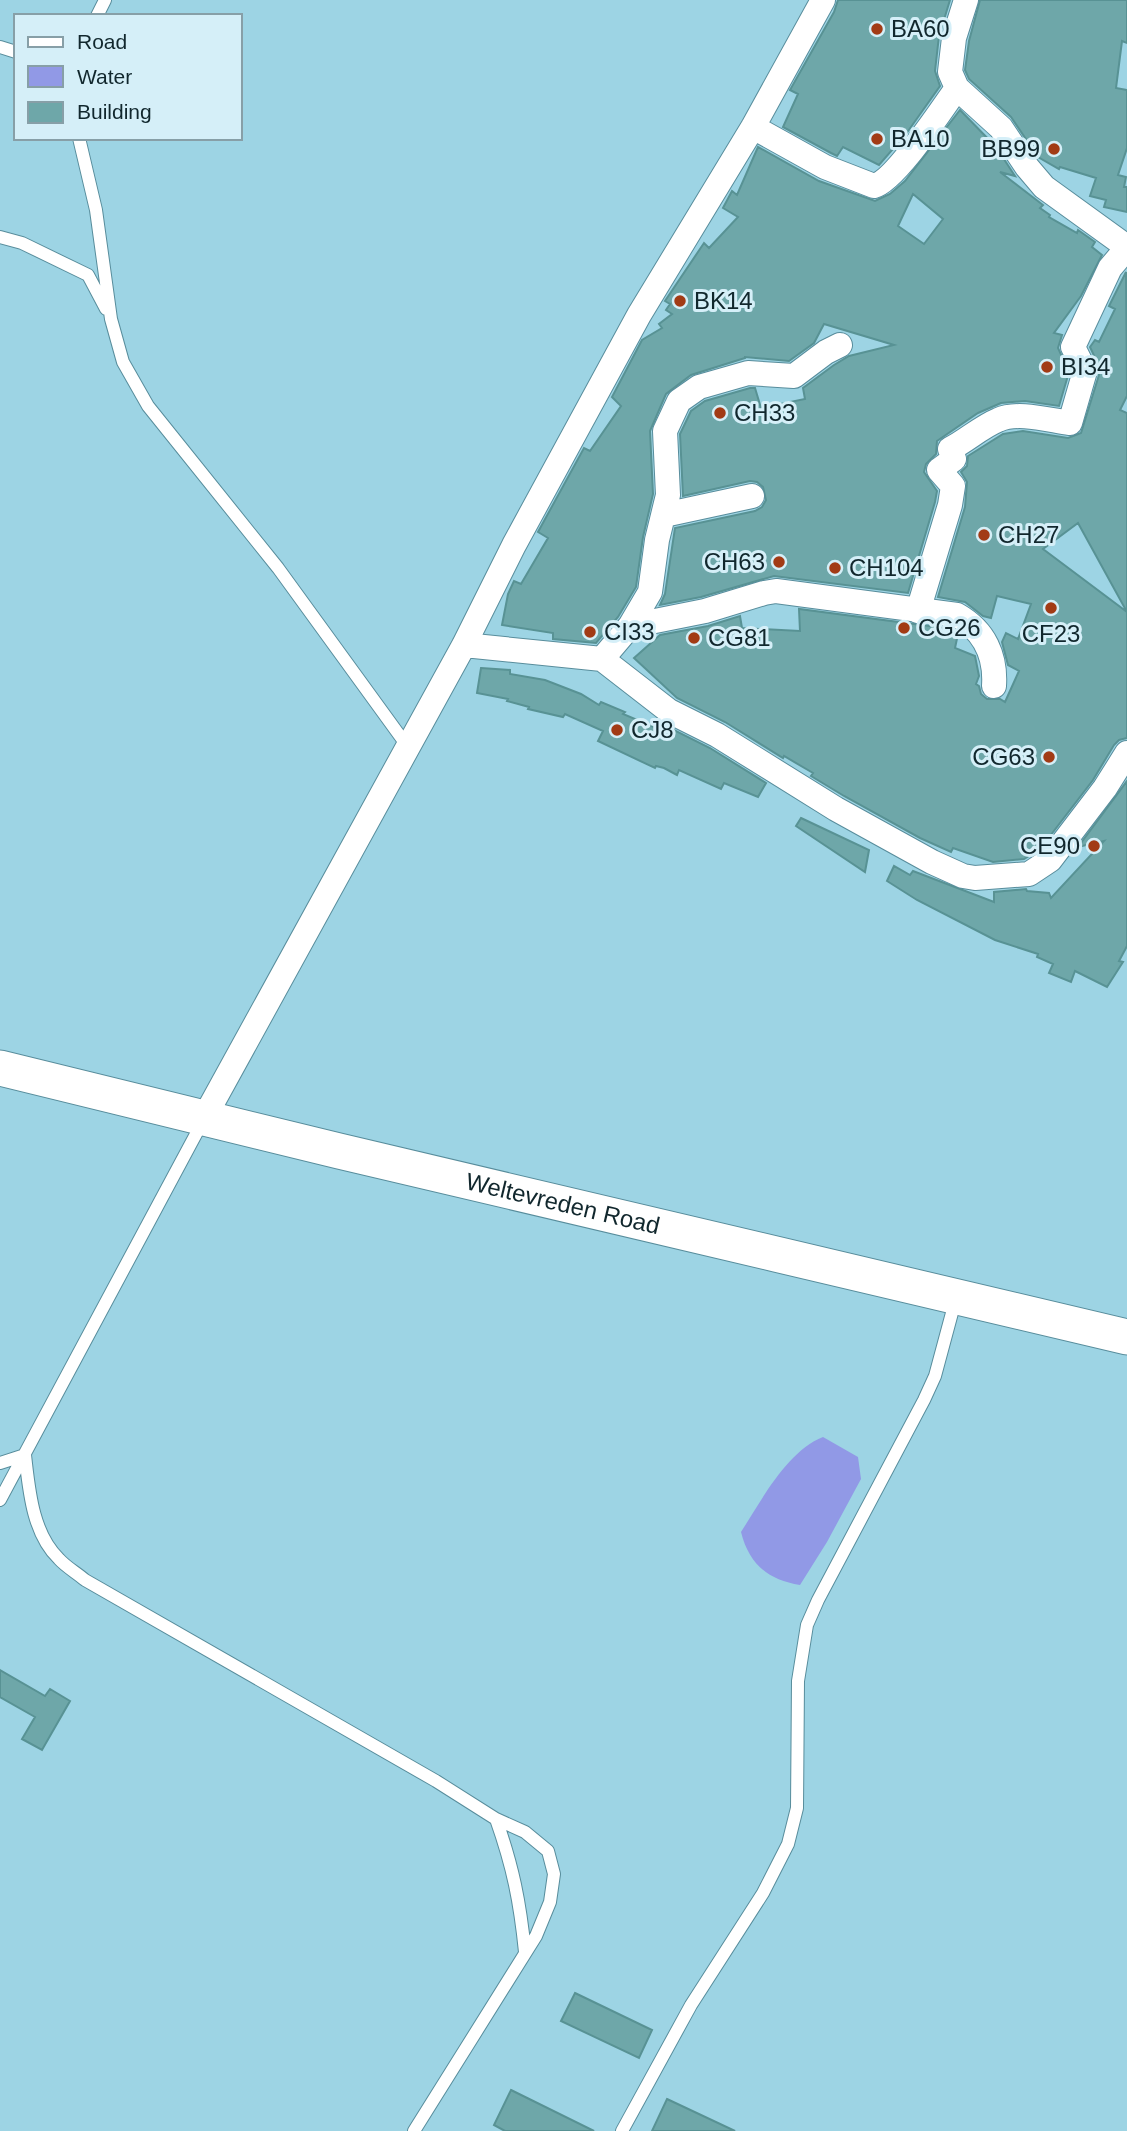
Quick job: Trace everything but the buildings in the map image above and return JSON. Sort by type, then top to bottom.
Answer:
[{"type":"street","points":[[204,1118],[464,645],[514,545],[639,315],[753,127],[822,0]]},
{"type":"street","points":[[918,611],[950,505],[953,486],[939,470],[954,459],[950,449],[997,420],[1013,416],[1070,423],[1085,371],[1073,347],[1111,268],[1127,247],[1044,187],[1001,128],[957,88],[950,72],[954,38],[966,0]]},
{"type":"street","points":[[753,127],[825,167],[874,186],[889,178],[957,88]]},
{"type":"street","points":[[603,659],[630,626],[650,593],[657,540],[668,495],[664,431],[679,401],[699,387],[748,373],[794,376],[840,345]]},
{"type":"street","points":[[664,515],[752,496]]},
{"type":"street","points":[[630,626],[705,611],[776,591],[957,615],[986,641],[995,666],[994,686]]},
{"type":"street","points":[[464,645],[603,659],[669,711],[718,735],[879,834],[963,876],[975,878],[1028,874],[1050,860],[1105,788],[1127,753]]},
{"type":"street","name":"Weltevreden Road","points":[[0,1068],[1127,1337]]},
{"type":"lane","points":[[79,140],[96,210],[111,319],[123,362],[148,406],[293,588],[408,747]]},
{"type":"lane","points":[[0,237],[22,243],[88,275],[111,319]]},
{"type":"lane","points":[[0,1500],[204,1118]]},
{"type":"lane","points":[[622,2131],[691,2005],[763,1893],[788,1844],[797,1808],[798,1681],[807,1625],[924,1400],[938,1364],[956,1298]]},
{"type":"lane","points":[[0,1463],[25,1455]]},
{"type":"lane","points":[[25,1455],[30,1495],[42,1535],[58,1559],[85,1580],[425,1774],[496,1819],[525,1832],[548,1852],[552,1862],[554,1886],[536,1936],[414,2131]]},
{"type":"lane","points":[[496,1819],[509,1855],[520,1900],[525,1952]]},
{"type":"water","points":[[823,1437],[858,1457],[861,1479],[800,1585],[789,1583],[769,1574],[755,1562],[741,1532],[787,1465],[798,1453]]},
{"type":"place","name":"BA60","points":[[877,29]]},
{"type":"place","name":"BA10","points":[[877,139]]},
{"type":"place","name":"BB99","points":[[1054,149]]},
{"type":"place","name":"BK14","points":[[680,301]]},
{"type":"place","name":"BI34","points":[[1047,367]]},
{"type":"place","name":"CH33","points":[[720,413]]},
{"type":"place","name":"CH27","points":[[984,535]]},
{"type":"place","name":"CH63","points":[[779,562]]},
{"type":"place","name":"CH104","points":[[835,568]]},
{"type":"place","name":"CF23","points":[[1051,608]]},
{"type":"place","name":"CG26","points":[[904,628]]},
{"type":"place","name":"CI33","points":[[590,632]]},
{"type":"place","name":"CG81","points":[[694,638]]},
{"type":"place","name":"CJ8","points":[[617,730]]},
{"type":"place","name":"CG63","points":[[1049,757]]},
{"type":"place","name":"CE90","points":[[1094,846]]}]
